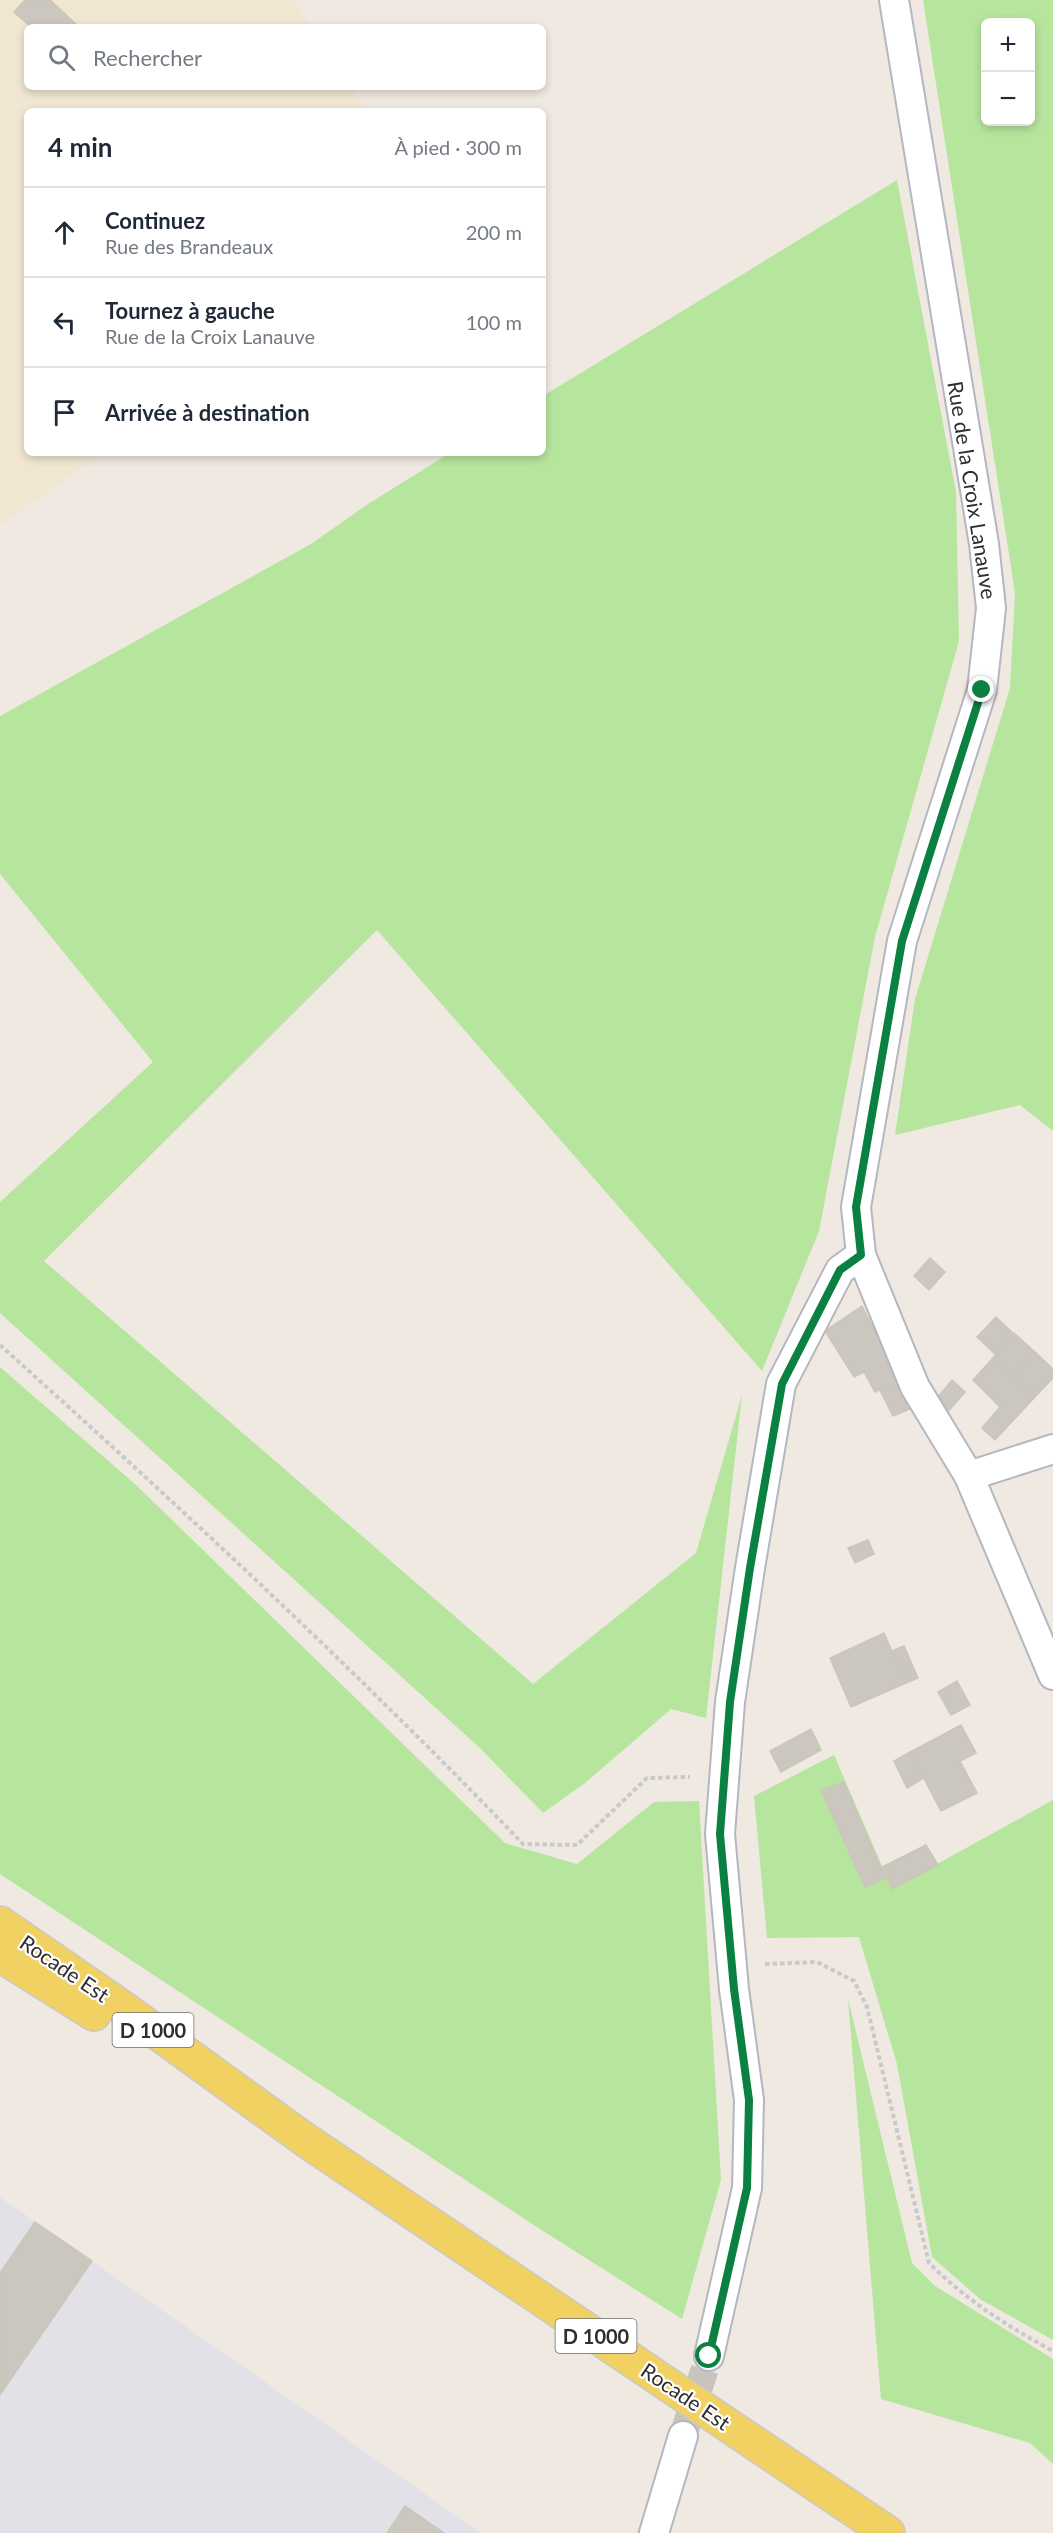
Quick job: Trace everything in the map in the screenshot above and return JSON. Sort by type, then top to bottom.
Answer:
[{"type":"main road","name":"Rocade Est","points":[[0,1923],[119,2005],[304,2139],[888,2533]]},
{"type":"main road","name":"Rocade Est","points":[[0,1955],[145,2045],[304,2139]]},
{"type":"street","name":"Rue de la Croix Lanauve","points":[[894,0],[984,544],[991,608],[982,690],[902,941],[856,1207],[861,1255],[915,1387],[969,1476],[1053,1675]]},
{"type":"street","points":[[709,2356],[747,2188],[749,2100],[732,1965],[720,1834],[730,1702],[750,1568],[782,1384],[840,1270],[861,1255]]},
{"type":"street","points":[[969,1476],[1053,1449]]},
{"type":"street","points":[[654,2533],[683,2436]]},
{"type":"path","points":[[0,1345],[170,1499],[456,1774],[523,1844],[577,1845],[647,1778],[724,1777]]},
{"type":"path","points":[[732,1965],[817,1962],[854,1981],[867,2007],[929,2263],[955,2289],[1009,2327],[1053,2351]]},
{"type":"shaded area","points":[[0,0],[293,0],[309,24],[24,24],[24,90],[352,90],[364,108],[24,108],[24,456],[100,456],[0,525]]},
{"type":"shaded area","points":[[0,2197],[481,2533],[0,2533]]},
{"type":"green space","points":[[923,0],[1053,0],[1053,1131],[1020,1105],[895,1135],[915,999],[1010,688],[1015,593]]},
{"type":"green space","points":[[897,180],[956,492],[959,641],[875,937],[819,1231],[762,1371],[377,930],[44,1261],[533,1684],[696,1553],[742,1395],[706,1718],[671,1709],[585,1783],[543,1813],[480,1748],[0,1313],[0,1202],[153,1062],[0,874],[0,716],[311,544],[368,504],[445,456],[546,456],[546,394]]},
{"type":"green space","points":[[0,1367],[136,1485],[505,1843],[577,1864],[654,1802],[699,1801],[721,2180],[682,2319],[540,2229],[0,1874]]},
{"type":"green space","points":[[834,1755],[892,1889],[1053,1800],[1053,2340],[980,2299],[932,2257],[897,2064],[859,1937],[767,1938],[754,1796]]},
{"type":"green space","points":[[848,1999],[912,2263],[935,2286],[1053,2359],[1053,2464],[1030,2443],[881,2399]]},
{"type":"building","points":[[25,0],[50,0],[76,24],[28,24],[14,12]]},
{"type":"building","points":[[930,1258],[945,1272],[929,1290],[914,1276]]},
{"type":"building","points":[[862,1306],[900,1381],[875,1392],[864,1372],[854,1377],[825,1331]]},
{"type":"building","points":[[996,1317],[1014,1334],[996,1355],[977,1337]]},
{"type":"building","points":[[1014,1333],[1036,1353],[1012,1377],[992,1359]]},
{"type":"building","points":[[1036,1353],[1053,1369],[1053,1378],[1034,1398],[1012,1377]]},
{"type":"building","points":[[992,1359],[1034,1398],[995,1440],[982,1428],[1000,1407],[973,1380]]},
{"type":"building","points":[[952,1380],[965,1392],[946,1414],[933,1403]]},
{"type":"building","points":[[900,1381],[912,1408],[893,1416],[880,1390]]},
{"type":"building","points":[[868,1540],[874,1554],[855,1563],[848,1548]]},
{"type":"building","points":[[884,1633],[906,1683],[851,1707],[830,1658]]},
{"type":"building","points":[[904,1646],[918,1678],[906,1683],[892,1651]]},
{"type":"building","points":[[957,1681],[970,1705],[951,1715],[938,1692]]},
{"type":"building","points":[[961,1725],[976,1753],[960,1761],[977,1793],[941,1811],[910,1752]]},
{"type":"building","points":[[811,1729],[821,1750],[781,1772],[770,1751]]},
{"type":"building","points":[[910,1752],[924,1778],[907,1788],[894,1761]]},
{"type":"building","points":[[844,1782],[885,1878],[865,1887],[821,1790]]},
{"type":"building","points":[[926,1845],[938,1865],[892,1889],[882,1867]]},
{"type":"building","points":[[35,2222],[92,2261],[0,2395],[0,2273]]},
{"type":"building","points":[[405,2506],[444,2533],[387,2533]]},
{"type":"tunnel","points":[[683,2436],[709,2356]]},
{"type":"route","points":[[709,2356],[747,2188],[749,2100],[734,1989],[720,1834],[730,1702],[750,1568],[782,1384],[840,1270],[861,1255],[856,1207],[902,941],[982,690]]}]
